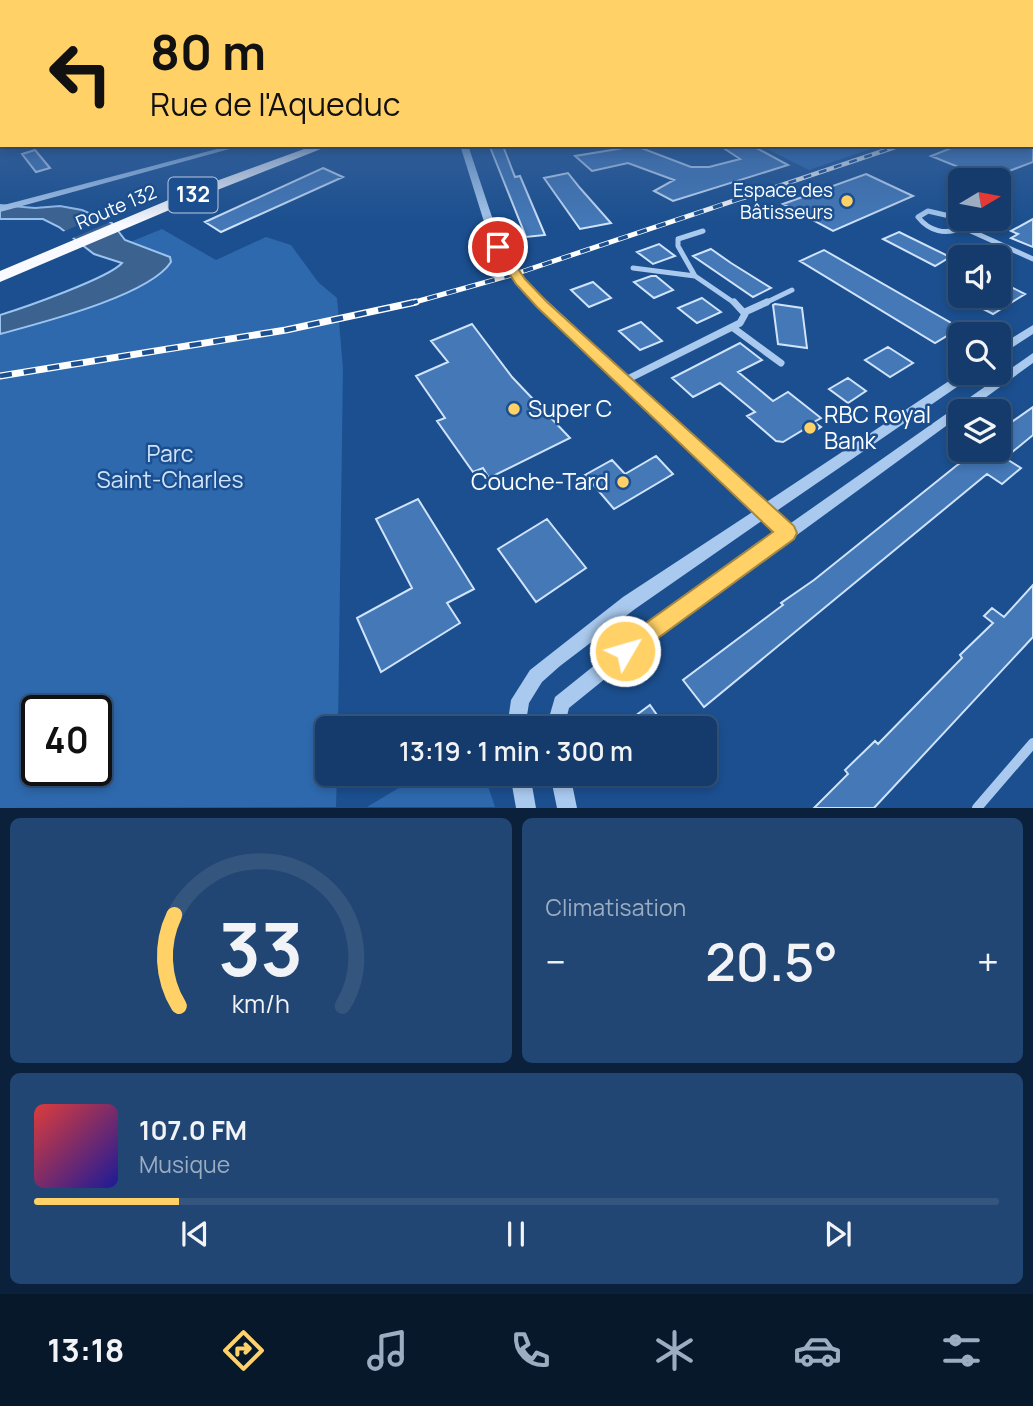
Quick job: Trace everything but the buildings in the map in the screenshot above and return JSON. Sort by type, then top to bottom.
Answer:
[{"type":"highway","name":"Route 132","points":[[0,277],[119,214],[286,150]]},
{"type":"highway","name":"Route 132","points":[[0,264],[135,219],[314,150]]},
{"type":"street","points":[[0,209],[224,150]]},
{"type":"street","points":[[466,150],[495,241],[512,271],[542,304],[787,533]]},
{"type":"street","points":[[928,211],[941,213],[959,221],[962,227],[956,232],[943,232],[929,227],[918,217],[928,211]]},
{"type":"street","points":[[703,231],[678,239],[678,246],[695,276],[745,312]]},
{"type":"street","points":[[971,231],[1033,260]]},
{"type":"street","points":[[633,268],[695,276]]},
{"type":"street","points":[[624,381],[732,327],[742,321],[745,312],[792,290]]},
{"type":"street","points":[[732,327],[781,363]]},
{"type":"street","points":[[1011,344],[1033,329]]},
{"type":"street","points":[[558,716],[561,703],[575,691],[787,533],[1033,357]]},
{"type":"street","points":[[518,716],[520,700],[536,677],[554,660],[629,603],[951,385]]},
{"type":"street","points":[[977,807],[1033,743]]},
{"type":"street","points":[[522,786],[526,807]]},
{"type":"street","points":[[563,786],[567,807]]},
{"type":"green space","points":[[768,150],[868,150],[809,170]]},
{"type":"green space","name":"Parc Saint-Charles","points":[[162,229],[216,260],[266,237],[291,245],[318,282],[337,298],[343,369],[338,716],[315,716],[315,786],[337,786],[336,807],[0,808],[0,334],[71,313],[122,293],[166,255],[130,242]]},
{"type":"green space","points":[[402,786],[488,786],[495,807],[367,807]]},
{"type":"shaded area","points":[[0,205],[35,208],[60,206],[82,210],[112,223],[125,240],[170,257],[171,262],[141,286],[118,297],[0,334],[0,315],[84,284],[122,263],[94,254],[59,227],[43,219],[0,219]]},
{"type":"pier","points":[[102,215],[115,220],[68,240],[60,233]]},
{"type":"railway","points":[[743,198],[887,150]]},
{"type":"railway","points":[[412,303],[515,274],[748,196]]},
{"type":"railway","points":[[0,376],[286,330],[412,303]]},
{"type":"railway","points":[[408,304],[412,303]]},
{"type":"place","name":"Espace des Bâtisseurs","points":[[847,201]]},
{"type":"place","name":"Super C","points":[[514,409]]},
{"type":"place","name":"RBC Royal Bank","points":[[810,428]]},
{"type":"place","name":"Couche-Tard","points":[[623,482]]},
{"type":"route","points":[[498,247],[521,282],[542,304],[787,533],[625,651]]}]
